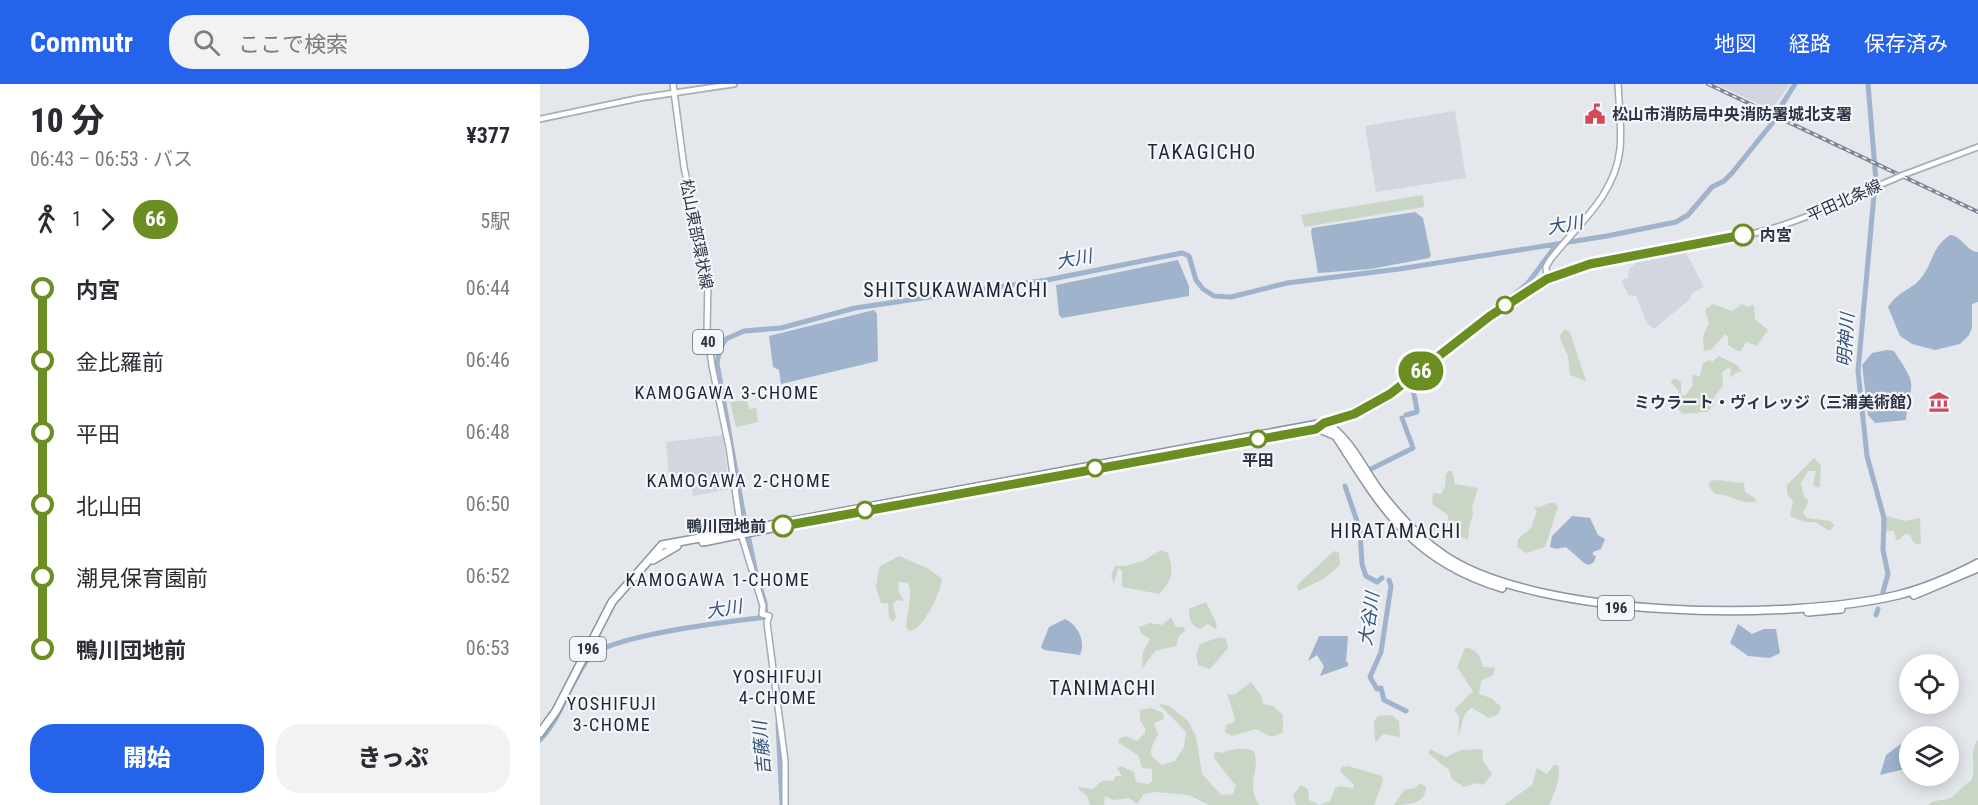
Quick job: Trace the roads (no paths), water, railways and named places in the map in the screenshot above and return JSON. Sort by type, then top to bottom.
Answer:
[{"type":"highway","name":"196","points":[[754,529],[1324,423]]},
{"type":"highway","name":"196","points":[[540,733],[556,711],[612,602],[660,547],[1316,429],[1324,423]]},
{"type":"highway","name":"196","points":[[1324,423],[1337,435],[1397,513],[1429,544],[1445,556],[1484,577],[1531,591],[1654,607],[1733,611],[1793,609],[1848,604],[1900,595],[1978,562]]},
{"type":"highway","points":[[1316,429],[1337,435]]},
{"type":"highway","name":"196","points":[[1337,435],[1392,519],[1425,552],[1481,582],[1541,597],[1654,612],[1744,614],[1827,611],[1884,603],[1916,594],[1978,568]]},
{"type":"highway","name":"196","points":[[660,547],[676,546],[741,531]]},
{"type":"highway","name":"196","points":[[640,569],[676,546]]},
{"type":"main road","name":"松山東部環状線","points":[[673,84],[684,167],[708,281],[707,327],[710,358],[729,447],[741,531],[765,615],[785,761],[784,805]]},
{"type":"main road","points":[[540,119],[734,84]]},
{"type":"main road","points":[[1547,279],[1546,267],[1598,204],[1614,177],[1620,148],[1618,84]]},
{"type":"main road","name":"平田北条線","points":[[1324,423],[1340,419],[1390,394],[1490,316],[1547,279],[1590,264],[1777,227],[1802,219],[1903,175],[1978,147]]},
{"type":"main road","points":[[1337,435],[1337,425],[1340,419]]},
{"type":"water","points":[[1415,212],[1423,218],[1431,256],[1429,258],[1371,269],[1318,273],[1312,228]]},
{"type":"water","points":[[1950,235],[1978,252],[1978,302],[1972,304],[1972,328],[1969,335],[1960,344],[1935,350],[1912,344],[1900,336],[1888,307],[1892,301],[1921,278],[1939,245]]},
{"type":"water","points":[[1178,260],[1189,286],[1189,296],[1062,318],[1059,315],[1056,285]]},
{"type":"water","points":[[874,310],[877,314],[878,361],[781,384],[779,370],[773,367],[769,336]]},
{"type":"water","points":[[1894,351],[1902,363],[1910,378],[1911,390],[1906,420],[1875,423],[1868,415],[1862,365],[1872,353]]},
{"type":"water","points":[[1572,516],[1590,518],[1598,535],[1605,539],[1601,549],[1593,552],[1596,556],[1594,562],[1589,565],[1566,547],[1556,549],[1550,547],[1552,536]]},
{"type":"water","points":[[1065,619],[1074,625],[1080,634],[1082,650],[1080,655],[1044,650],[1041,647],[1049,627]]},
{"type":"water","points":[[1738,624],[1752,634],[1764,629],[1776,629],[1780,653],[1770,658],[1748,656],[1730,643]]},
{"type":"water","points":[[1319,636],[1348,636],[1346,662],[1348,666],[1320,676],[1324,666],[1317,655],[1308,661]]},
{"type":"water","points":[[1899,745],[1899,770],[1880,775],[1886,755]]},
{"type":"waterway","name":"大川","points":[[766,618],[765,603],[756,573],[742,506],[717,363],[720,348],[726,339],[744,331],[781,328],[855,308],[1047,280],[1182,253],[1189,256],[1196,280],[1203,289],[1214,296],[1231,297],[1287,283],[1399,269],[1607,236],[1676,222],[1688,215],[1712,187],[1724,181],[1732,173],[1778,116],[1778,111],[1795,84]]},
{"type":"waterway","name":"明神川","points":[[1868,84],[1876,181]]},
{"type":"waterway","name":"明神川","points":[[1874,195],[1858,371],[1867,456],[1884,518],[1883,550],[1888,574],[1883,592]]},
{"type":"waterway","name":"大谷川","points":[[1509,299],[1528,283],[1557,244]]},
{"type":"waterway","name":"大谷川","points":[[1449,353],[1493,318],[1494,310]]},
{"type":"waterway","name":"大谷川","points":[[1430,368],[1437,362]]},
{"type":"waterway","name":"大谷川","points":[[1412,384],[1417,410]]},
{"type":"waterway","name":"大谷川","points":[[1406,415],[1417,412]]},
{"type":"waterway","name":"大谷川","points":[[1402,418],[1412,445]]},
{"type":"waterway","name":"大谷川","points":[[1371,469],[1413,448]]},
{"type":"waterway","name":"大谷川","points":[[1345,486],[1360,530],[1362,564],[1366,576],[1377,582],[1382,578]]},
{"type":"waterway","name":"大谷川","points":[[1389,580],[1391,586],[1381,652],[1370,677],[1377,689],[1381,688],[1384,700],[1406,711]]},
{"type":"waterway","name":"明神川","points":[[1876,615],[1878,609]]},
{"type":"waterway","name":"大川","points":[[540,740],[554,721],[582,668],[589,658],[600,650],[620,642],[672,630],[766,617]]},
{"type":"waterway","name":"吉藤川","points":[[778,723],[782,805]]},
{"type":"railway","points":[[1708,84],[1978,212]]},
{"type":"place","name":"松山市消防局中央消防署城北支署","points":[[1595,114]]},
{"type":"place","name":"内宮","points":[[1743,235]]},
{"type":"place","name":"ミウラート・ヴィレッジ（三浦美術館）","points":[[1939,402]]},
{"type":"place","name":"平田","points":[[1258,439]]},
{"type":"place","name":"鴨川団地前","points":[[783,526]]},
{"type":"district","name":"TAKAGICHO","points":[[1202,152]]},
{"type":"district","name":"SHITSUKAWAMACHI","points":[[956,290]]},
{"type":"district","name":"KAMOGAWA 3-CHOME","points":[[727,393]]},
{"type":"district","name":"KAMOGAWA 2-CHOME","points":[[739,481]]},
{"type":"district","name":"HIRATAMACHI","points":[[1396,531]]},
{"type":"district","name":"KAMOGAWA 1-CHOME","points":[[718,580]]},
{"type":"district","name":"YOSHIFUJI 4-CHOME","points":[[778,687]]},
{"type":"district","name":"TANIMACHI","points":[[1103,688]]},
{"type":"district","name":"YOSHIFUJI 3-CHOME","points":[[612,714]]}]
